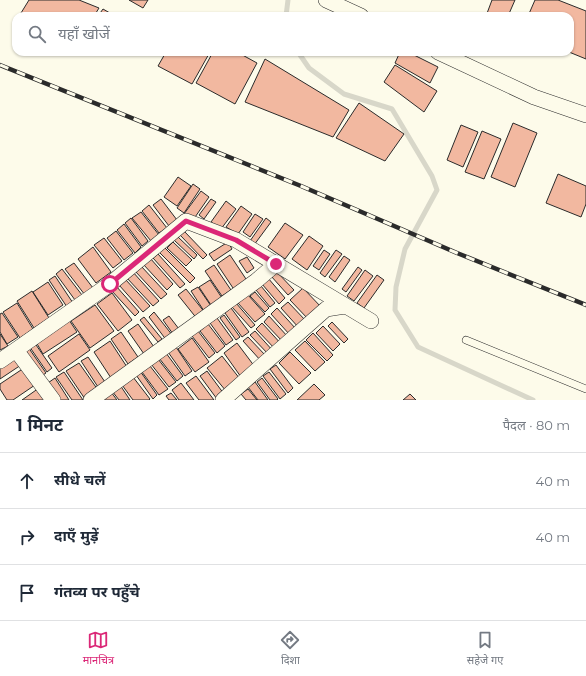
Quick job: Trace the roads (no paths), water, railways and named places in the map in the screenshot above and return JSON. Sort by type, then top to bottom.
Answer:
[{"type":"street","points":[[326,0],[352,12]]},
{"type":"street","points":[[447,56],[534,96],[586,115]]},
{"type":"street","points":[[0,361],[110,284],[186,221],[236,240],[371,321]]},
{"type":"street","points":[[92,400],[256,281],[276,264]]},
{"type":"street","points":[[223,400],[326,309],[345,306]]},
{"type":"street","points":[[16,350],[53,400]]},
{"type":"lane","points":[[466,340],[586,389]]},
{"type":"waterway","points":[[286,12],[288,0]]},
{"type":"waterway","points":[[301,56],[309,68],[344,94],[392,109],[432,176],[437,190],[405,249],[396,287],[395,310],[418,347],[533,400]]},
{"type":"railway","points":[[0,65],[301,186],[457,253],[586,305]]}]
